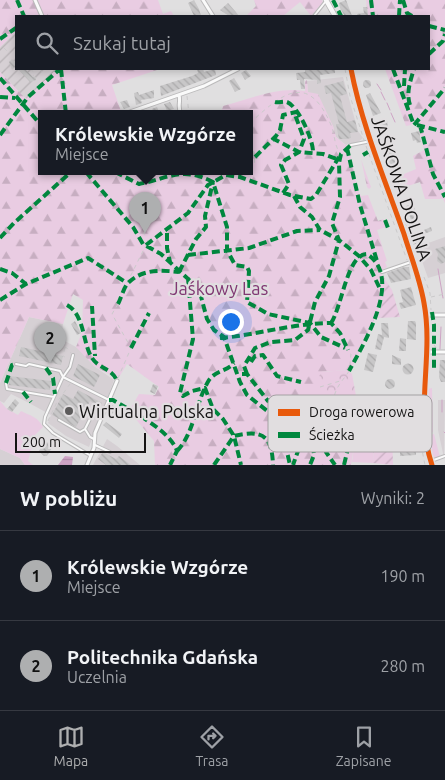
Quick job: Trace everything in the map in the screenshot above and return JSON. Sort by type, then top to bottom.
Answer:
[{"type":"street","points":[[35,0],[42,15]]},
{"type":"street","points":[[203,0],[212,15]]},
{"type":"street","points":[[326,0],[334,15]]},
{"type":"street","points":[[136,110],[211,83],[236,70]]},
{"type":"street","name":"JAŚKOWA DOLINA","points":[[350,70],[368,142],[411,262],[426,315],[426,395]]},
{"type":"street","points":[[180,95],[181,100],[178,106],[180,110]]},
{"type":"street","points":[[426,315],[445,315]]},
{"type":"street","points":[[427,352],[445,352]]},
{"type":"street","points":[[87,465],[95,445],[94,439],[117,381]]},
{"type":"lane","points":[[315,15],[326,0]]},
{"type":"lane","points":[[351,145],[368,142]]},
{"type":"lane","points":[[382,272],[411,262]]},
{"type":"lane","points":[[73,355],[70,367],[54,397],[45,425],[54,433],[91,456]]},
{"type":"lane","points":[[16,364],[26,366],[29,364],[60,371],[63,377],[109,400]]},
{"type":"lane","points":[[6,383],[7,389],[54,397]]},
{"type":"lane","points":[[59,420],[80,432],[85,429],[96,407]]},
{"type":"lane","points":[[85,429],[94,439]]},
{"type":"lane","points":[[95,445],[110,452]]},
{"type":"lane","points":[[432,463],[445,456]]},
{"type":"path","points":[[4,48],[8,53],[10,52]]},
{"type":"path","points":[[31,70],[34,72],[33,76]]},
{"type":"path","points":[[40,70],[44,74]]},
{"type":"path","points":[[345,70],[350,96],[411,262]]},
{"type":"path","points":[[253,120],[279,97],[290,92],[305,93],[317,102],[331,126],[338,150],[342,154]]},
{"type":"path","points":[[253,152],[255,160],[253,166]]},
{"type":"path","points":[[405,222],[407,232]]},
{"type":"path","points":[[145,233],[148,235]]},
{"type":"path","points":[[127,283],[146,245]]},
{"type":"path","points":[[424,277],[432,310]]},
{"type":"path","points":[[424,277],[432,310]]},
{"type":"path","points":[[430,297],[443,295]]},
{"type":"path","points":[[117,381],[131,348],[112,314],[118,304]]},
{"type":"path","points":[[57,345],[65,348],[73,355]]},
{"type":"path","points":[[434,345],[438,349]]},
{"type":"path","points":[[65,348],[63,356],[65,356]]},
{"type":"path","points":[[344,348],[351,354],[350,364]]},
{"type":"path","points":[[334,395],[340,381],[349,371]]},
{"type":"path","points":[[320,387],[340,381]]},
{"type":"path","points":[[46,421],[54,405],[70,384]]},
{"type":"path","points":[[423,452],[425,465]]},
{"type":"shaded area","points":[[15,33],[15,70],[56,70],[26,99],[0,72],[0,47]]},
{"type":"shaded area","points":[[343,77],[358,131],[363,138],[358,142],[346,145],[336,137],[333,126],[308,92],[307,81]]},
{"type":"shaded area","points":[[445,237],[445,273],[428,278],[417,247]]},
{"type":"shaded area","points":[[29,317],[63,324],[61,339],[78,348],[94,366],[114,380],[89,447],[66,436],[48,423],[51,415],[29,403],[11,394],[4,403],[0,401],[0,383]]},
{"type":"shaded area","points":[[438,400],[445,400],[444,458],[438,430]]},
{"type":"shaded area","points":[[107,439],[117,446],[140,465],[93,465]]},
{"type":"shaded area","points":[[0,449],[20,458],[25,465],[0,465]]},
{"type":"shaded area","points":[[65,456],[73,457],[72,465],[58,465]]},
{"type":"green space","points":[[0,0],[158,0],[163,14],[171,11],[173,15],[15,15],[15,33],[0,47]]},
{"type":"green space","points":[[254,0],[322,0],[323,2],[312,15],[300,2],[284,15],[247,15],[256,6]]},
{"type":"green space","points":[[366,0],[445,0],[445,203],[443,199],[425,199],[420,182],[396,190],[392,179],[416,169],[413,156],[424,150],[416,119],[411,125],[406,126],[385,70],[430,70],[430,15],[368,15]]},
{"type":"green space","name":"Jaśkowy Las","points":[[56,70],[157,70],[112,85],[121,110],[38,110],[38,175],[253,175],[253,110],[222,110],[223,106],[274,92],[285,90],[305,91],[305,81],[307,80],[308,92],[318,94],[336,137],[349,148],[361,196],[368,195],[378,221],[383,219],[386,227],[377,230],[387,261],[385,262],[387,267],[382,270],[383,300],[354,364],[348,370],[321,372],[330,395],[268,395],[268,452],[353,452],[351,465],[155,465],[154,441],[129,411],[139,394],[155,395],[159,387],[127,364],[118,379],[94,366],[76,347],[82,332],[83,300],[73,294],[63,324],[29,317],[0,383],[0,72],[26,99]]},
{"type":"green space","points":[[361,159],[371,187],[369,189],[367,187]]},
{"type":"green space","points":[[383,276],[392,290],[400,317],[377,318],[383,300]]},
{"type":"green space","points":[[348,370],[352,374],[356,395],[315,395],[312,393],[321,372]]},
{"type":"green space","points":[[432,388],[433,432],[432,395],[428,395],[428,389]]},
{"type":"green space","points":[[0,401],[6,408],[18,415],[21,411],[34,417],[43,427],[35,435],[28,461],[33,465],[25,465],[20,458],[0,449]]},
{"type":"green space","points":[[434,434],[440,457],[435,458],[432,454],[432,435]]},
{"type":"green space","points":[[353,452],[373,452],[373,463],[352,462]]},
{"type":"green space","points":[[373,452],[393,452],[393,465],[373,463]]},
{"type":"building","points":[[194,0],[201,15],[194,15],[188,3]]},
{"type":"building","points":[[346,0],[352,15],[344,15],[339,3]]},
{"type":"building","points":[[228,3],[238,15],[228,15],[220,10]]},
{"type":"building","points":[[363,7],[367,7],[368,15],[357,15],[357,14],[364,13]]},
{"type":"building","points":[[12,59],[15,60],[15,67],[12,70],[9,62]]},
{"type":"building","points":[[19,70],[26,70],[33,77],[36,77],[36,80],[30,82]]},
{"type":"building","points":[[197,70],[203,70],[204,72],[215,70],[216,75],[161,96],[160,86],[198,73]]},
{"type":"building","points":[[246,70],[251,76],[245,80],[241,73]]},
{"type":"building","points":[[305,70],[335,70],[335,73],[320,75],[321,83],[317,84],[317,80],[304,79],[305,89],[301,89],[300,80],[297,80],[296,73],[305,72]]},
{"type":"building","points":[[234,78],[241,89],[235,92],[229,81]]},
{"type":"building","points":[[367,80],[371,84],[367,88],[363,84]]},
{"type":"building","points":[[343,81],[347,94],[340,96],[347,122],[355,120],[358,132],[350,133],[351,138],[339,139],[336,124],[339,124],[331,93],[326,94],[324,86]]},
{"type":"building","points":[[154,90],[154,98],[141,100],[142,103],[136,105],[134,93],[138,92],[139,95]]},
{"type":"building","points":[[370,93],[381,113],[373,116],[366,95]]},
{"type":"building","points":[[127,100],[130,107],[124,109],[120,102]]},
{"type":"building","points":[[170,102],[174,109],[167,110],[164,104]]},
{"type":"building","points":[[387,120],[388,129],[378,132],[376,124]]},
{"type":"building","points":[[419,131],[421,142],[417,143],[416,140],[413,141],[411,133]]},
{"type":"building","points":[[391,148],[399,172],[392,174],[385,150]]},
{"type":"building","points":[[413,204],[418,217],[411,220],[406,206]]},
{"type":"building","points":[[431,227],[432,231],[421,235],[423,241],[413,245],[415,242],[412,235]]},
{"type":"building","points":[[445,246],[445,262],[441,264],[437,261],[438,254],[435,249]]},
{"type":"building","points":[[409,267],[411,279],[391,283],[387,273]]},
{"type":"building","points":[[411,287],[416,305],[401,309],[399,303],[403,302],[400,290]]},
{"type":"building","points":[[75,321],[81,333],[77,335],[71,324]]},
{"type":"building","points":[[408,321],[415,321],[416,323],[416,340],[407,339]]},
{"type":"building","points":[[381,323],[388,323],[389,338],[384,337],[381,350],[375,349],[378,334],[382,335]]},
{"type":"building","points":[[400,338],[406,339],[406,351],[399,351]]},
{"type":"building","points":[[21,347],[63,356],[61,365],[19,356]]},
{"type":"building","points":[[368,353],[377,355],[373,372],[364,370]]},
{"type":"building","points":[[392,355],[401,359],[401,365],[392,364]]},
{"type":"building","points":[[440,360],[445,360],[445,382],[441,382],[439,377]]},
{"type":"building","points":[[78,364],[100,375],[94,387],[73,376]]},
{"type":"building","points":[[406,364],[410,364],[413,369],[412,373],[406,374],[403,371],[403,367]]},
{"type":"building","points":[[9,376],[51,381],[50,390],[9,385]]},
{"type":"building","points":[[388,379],[392,379],[395,384],[394,388],[388,389],[385,386],[385,382]]},
{"type":"building","points":[[153,384],[158,386],[155,394],[150,392]]},
{"type":"building","name":"Wirtualna Polska","points":[[78,390],[102,403],[100,407],[90,401],[76,427],[52,415],[63,394],[73,399]]},
{"type":"building","points":[[15,399],[19,403],[12,412],[7,409]]},
{"type":"building","points":[[111,404],[117,409],[110,416],[107,414]]},
{"type":"building","points":[[106,422],[122,434],[119,438],[103,425]]},
{"type":"building","points":[[45,441],[53,446],[47,456],[44,456],[39,451]]},
{"type":"building","points":[[103,452],[116,459],[119,456],[131,465],[106,465],[98,459]]},
{"type":"building","points":[[400,452],[416,452],[416,455],[400,456]]},
{"type":"waterway","points":[[377,84],[381,90]]},
{"type":"waterway","points":[[381,92],[385,100]]},
{"type":"waterway","points":[[387,103],[390,110]]},
{"type":"waterway","points":[[391,113],[395,122]]},
{"type":"waterway","points":[[438,269],[443,298]]},
{"type":"waterway","points":[[440,349],[441,327]]},
{"type":"waterway","points":[[442,400],[442,412]]},
{"type":"marked path","points":[[17,0],[24,15]]},
{"type":"marked path","points":[[333,0],[340,15]]},
{"type":"marked path","points":[[371,0],[373,15]]},
{"type":"marked path","points":[[399,15],[400,0]]},
{"type":"marked path","points":[[403,0],[407,13],[410,15]]},
{"type":"marked path","points":[[430,26],[445,30]]},
{"type":"marked path","points":[[0,39],[15,29]]},
{"type":"marked path","points":[[430,53],[443,41],[445,34]]},
{"type":"marked path","points":[[0,135],[28,97],[59,70]]},
{"type":"marked path","points":[[61,70],[66,110]]},
{"type":"marked path","points":[[393,70],[414,125]]},
{"type":"marked path","points":[[404,86],[405,70]]},
{"type":"marked path","points":[[410,105],[408,92],[414,70]]},
{"type":"marked path","points":[[0,78],[38,122]]},
{"type":"marked path","points":[[414,125],[445,88]]},
{"type":"marked path","points":[[0,97],[15,98]]},
{"type":"marked path","points":[[275,102],[287,102],[296,110],[308,133],[313,153]]},
{"type":"marked path","points":[[283,193],[289,184],[281,165],[285,160],[299,152],[304,139],[294,112]]},
{"type":"marked path","points":[[255,157],[276,136],[280,130],[283,115],[296,112]]},
{"type":"marked path","points":[[417,125],[445,132]]},
{"type":"marked path","points":[[420,125],[433,174],[445,197]]},
{"type":"marked path","points":[[272,138],[299,152],[323,154],[337,159]]},
{"type":"marked path","points":[[247,374],[244,366],[255,348],[271,342],[295,340],[308,330],[315,302],[329,276],[339,240],[332,223],[340,197],[339,163],[341,154],[351,145]]},
{"type":"marked path","points":[[347,148],[360,205],[377,261]]},
{"type":"marked path","points":[[363,155],[368,152]]},
{"type":"marked path","points":[[146,245],[188,213],[208,185],[226,175],[240,177],[290,195],[311,199],[316,195],[339,157]]},
{"type":"marked path","points":[[0,238],[68,175]]},
{"type":"marked path","points":[[89,175],[133,227],[143,244],[161,254],[199,289],[207,319],[214,330],[224,337],[240,382],[247,395],[268,412]]},
{"type":"marked path","points":[[121,175],[139,184],[176,175]]},
{"type":"marked path","points":[[193,175],[213,182],[227,227],[227,250],[235,265],[247,267],[249,271],[247,302],[268,314],[310,323],[321,337],[345,348]]},
{"type":"marked path","points":[[179,272],[196,239],[206,227],[205,216],[213,182]]},
{"type":"marked path","points":[[294,196],[300,207],[312,217],[320,230],[339,240],[359,256],[371,270],[381,291]]},
{"type":"marked path","points":[[385,220],[388,228]]},
{"type":"marked path","points":[[188,255],[249,248],[297,231],[320,230]]},
{"type":"marked path","points":[[167,233],[167,248],[170,262]]},
{"type":"marked path","points":[[331,323],[354,263],[360,256],[367,254],[377,265],[382,278],[382,294],[371,328],[349,371]]},
{"type":"marked path","points":[[0,269],[12,273],[26,284],[88,258],[127,283]]},
{"type":"marked path","points":[[118,304],[124,290],[133,278],[159,271],[179,272]]},
{"type":"marked path","points":[[188,278],[193,339],[180,393],[183,396],[192,391],[205,388],[213,409],[223,419],[234,436],[241,465]]},
{"type":"marked path","points":[[0,300],[26,284]]},
{"type":"marked path","points":[[67,305],[77,315],[92,358],[112,373],[117,381]]},
{"type":"marked path","points":[[92,306],[95,356]]},
{"type":"marked path","points":[[432,312],[434,325],[434,370]]},
{"type":"marked path","points":[[131,348],[149,313]]},
{"type":"marked path","points":[[220,338],[303,325],[331,323],[340,333],[348,350]]},
{"type":"marked path","points":[[251,362],[255,356],[263,355],[277,376],[301,382]]},
{"type":"marked path","points":[[177,451],[188,435],[209,380],[234,363]]},
{"type":"marked path","points":[[6,383],[12,365],[16,364]]},
{"type":"marked path","points":[[46,368],[53,378],[55,394]]},
{"type":"marked path","points":[[242,374],[247,374],[268,401]]},
{"type":"marked path","points":[[23,392],[31,402]]},
{"type":"marked path","points":[[109,400],[113,400],[139,415],[167,436],[177,451],[170,465]]},
{"type":"marked path","points":[[214,465],[234,436],[259,434],[268,441]]},
{"type":"marked path","points":[[272,452],[273,465]]},
{"type":"marked path","points":[[287,452],[290,465]]},
{"type":"marked path","points":[[293,465],[298,452]]},
{"type":"marked path","points":[[310,465],[314,452]]},
{"type":"marked path","points":[[326,452],[335,465]]},
{"type":"marked path","points":[[344,465],[347,452]]},
{"type":"cycle path","points":[[351,70],[361,111],[404,234],[422,294],[427,343],[424,395]]},
{"type":"cycle path","points":[[429,452],[432,465]]},
{"type":"place","name":"Królewskie Wzgórze","points":[[145,233]]},
{"type":"place","name":"Politechnika Gdańska","points":[[50,363]]},
{"type":"place","name":"Wirtualna Polska","points":[[69,411]]}]
